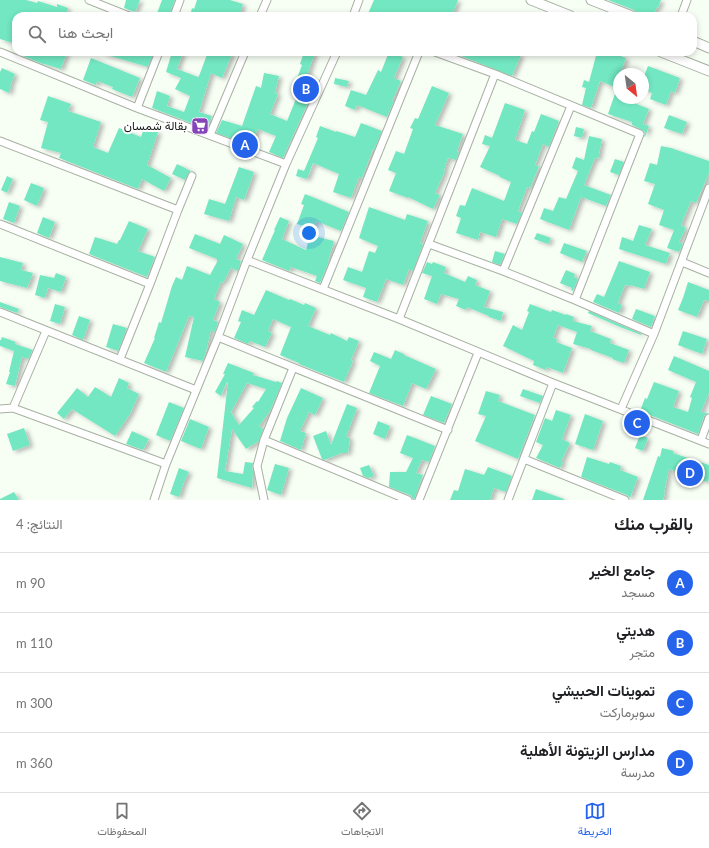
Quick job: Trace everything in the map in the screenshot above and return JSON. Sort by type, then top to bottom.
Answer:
[{"type":"street","points":[[89,0],[119,12]]},
{"type":"street","points":[[176,12],[180,0]]},
{"type":"street","points":[[262,12],[267,0]]},
{"type":"street","points":[[354,12],[359,0]]},
{"type":"street","points":[[531,0],[561,12]]},
{"type":"street","points":[[591,0],[622,12]]},
{"type":"street","points":[[682,12],[687,0]]},
{"type":"street","points":[[697,43],[709,48]]},
{"type":"street","points":[[0,52],[137,108],[286,164]]},
{"type":"street","points":[[137,108],[157,56]]},
{"type":"street","points":[[210,135],[243,56]]},
{"type":"street","points":[[154,500],[166,464],[286,164],[335,56]]},
{"type":"street","points":[[323,289],[417,56]]},
{"type":"street","points":[[446,56],[495,74],[640,134],[575,300]]},
{"type":"street","points":[[671,56],[709,71]]},
{"type":"street","points":[[399,319],[495,74]]},
{"type":"street","points":[[503,271],[571,106]]},
{"type":"street","points":[[0,141],[178,210]]},
{"type":"street","points":[[120,359],[192,176]]},
{"type":"street","points":[[621,409],[654,334],[709,188]]},
{"type":"street","points":[[0,224],[150,284]]},
{"type":"street","points":[[429,244],[503,271],[654,334]]},
{"type":"street","points":[[247,260],[399,319],[478,353],[709,444]]},
{"type":"street","points":[[682,262],[709,273]]},
{"type":"street","points":[[0,312],[196,390]]},
{"type":"street","points":[[13,408],[46,331]]},
{"type":"street","points":[[218,337],[448,430]]},
{"type":"street","points":[[419,500],[478,353]]},
{"type":"street","points":[[264,500],[256,466],[264,440],[294,368]]},
{"type":"street","points":[[508,500],[553,383]]},
{"type":"street","points":[[0,409],[13,408],[166,464]]},
{"type":"street","points":[[701,440],[709,418]]},
{"type":"street","points":[[264,440],[408,500]]},
{"type":"street","points":[[524,459],[625,500]]},
{"type":"building","points":[[0,0],[26,0],[37,3],[38,1],[57,7],[57,4],[68,8],[67,12],[12,12],[12,43],[0,39]]},
{"type":"building","points":[[126,0],[140,0],[135,12],[124,8]]},
{"type":"building","points":[[162,0],[175,0],[170,12],[158,12]]},
{"type":"building","points":[[197,0],[230,0],[243,4],[240,12],[191,12],[192,8],[194,9]]},
{"type":"building","points":[[374,0],[458,0],[454,12],[369,12]]},
{"type":"building","points":[[608,0],[661,0],[655,12],[636,12]]},
{"type":"building","points":[[23,56],[66,56],[61,69]]},
{"type":"building","points":[[111,56],[152,56],[148,67]]},
{"type":"building","points":[[171,56],[182,56],[177,69],[198,77],[206,56],[231,56],[222,78],[211,73],[199,112],[212,116],[207,129],[152,108],[157,91],[170,96],[167,106],[184,112],[190,96],[175,89],[181,78],[166,72]]},
{"type":"building","points":[[303,56],[314,56],[306,79],[317,83],[283,158],[269,152],[276,136],[258,129],[250,145],[216,133],[222,120],[242,126],[256,86],[261,88],[264,73],[279,76],[275,93],[278,94],[270,114],[287,121],[298,94],[292,92],[302,65],[300,64]]},
{"type":"building","points":[[387,56],[403,57],[394,78],[401,81],[387,117],[357,105],[355,110],[345,106],[351,90],[366,95],[378,70],[381,72]]},
{"type":"building","points":[[461,56],[521,56],[512,76]]},
{"type":"building","points":[[596,56],[621,56],[626,58],[622,68],[613,68],[613,86],[600,81],[591,108],[582,105],[586,88],[582,87],[584,80],[589,82]]},
{"type":"building","points":[[91,58],[140,78],[132,97],[97,81],[96,85],[83,80]]},
{"type":"building","points":[[648,66],[680,78],[675,93],[671,91],[666,105],[650,99],[652,93],[649,92],[649,68],[647,68]]},
{"type":"building","points":[[2,68],[15,74],[9,93],[0,89],[0,72]]},
{"type":"building","points":[[335,78],[349,81],[347,87],[334,84]]},
{"type":"building","points":[[432,86],[449,93],[435,125],[463,134],[457,151],[459,152],[456,160],[448,158],[445,171],[435,193],[440,195],[433,209],[408,197],[389,191],[396,173],[388,170],[396,151],[404,154],[413,129],[410,128],[415,118],[418,119]]},
{"type":"building","points":[[48,96],[71,104],[68,111],[101,122],[93,147],[108,153],[119,128],[141,137],[144,128],[158,132],[147,165],[171,178],[164,191],[142,179],[138,189],[59,158],[61,153],[41,148],[48,122],[40,120]]},
{"type":"building","points":[[613,100],[613,104],[637,104],[649,109],[643,124],[649,126],[645,137],[644,131],[632,125],[632,122],[608,114]]},
{"type":"building","points":[[505,103],[525,110],[515,140],[527,144],[532,131],[534,132],[541,114],[559,121],[549,147],[543,144],[535,165],[539,166],[530,188],[527,187],[518,211],[522,213],[517,224],[502,219],[496,237],[480,232],[478,240],[456,233],[461,218],[456,216],[460,205],[465,206],[472,188],[504,201],[511,182],[480,167],[490,146],[482,144],[485,135],[492,138]]},
{"type":"building","points":[[669,115],[687,122],[682,134],[664,128]]},
{"type":"building","points":[[361,123],[382,131],[374,150],[373,149],[362,178],[359,177],[351,198],[333,192],[339,174],[313,163],[307,179],[296,176],[298,169],[304,171],[318,138],[316,137],[320,126],[355,137]]},
{"type":"building","points":[[576,127],[584,129],[582,138],[574,136]]},
{"type":"building","points":[[589,136],[602,139],[598,159],[595,158],[584,185],[611,195],[606,206],[581,197],[569,230],[540,219],[544,208],[553,211],[559,197],[566,199],[578,171],[572,168],[576,157],[584,160]]},
{"type":"building","points":[[661,146],[709,161],[709,173],[696,203],[691,201],[681,225],[686,228],[679,242],[683,244],[679,252],[667,248],[674,230],[659,225],[664,210],[648,204],[655,184],[644,181],[650,163],[657,165]]},
{"type":"building","points":[[615,159],[624,162],[619,175],[610,172]]},
{"type":"building","points":[[177,164],[191,171],[185,180],[172,174]]},
{"type":"building","points":[[239,167],[254,172],[244,200],[236,197],[229,221],[204,214],[209,199],[225,204]]},
{"type":"building","points":[[7,176],[13,179],[7,193],[1,190]]},
{"type":"building","points":[[31,183],[44,188],[37,206],[24,200]]},
{"type":"building","points":[[305,194],[349,212],[341,231],[316,221],[313,229],[297,224],[304,205],[301,204]]},
{"type":"building","points":[[9,202],[20,206],[14,223],[3,219]]},
{"type":"building","points":[[369,207],[405,220],[407,214],[428,221],[420,243],[423,244],[413,271],[409,269],[403,285],[386,279],[377,302],[363,297],[366,288],[343,280],[348,267],[362,272],[369,251],[375,253],[378,246],[359,238]]},
{"type":"building","points":[[43,217],[55,222],[49,238],[37,233]]},
{"type":"building","points":[[280,217],[289,221],[282,239],[306,250],[310,235],[334,241],[329,261],[320,283],[315,281],[317,276],[291,267],[289,271],[262,260]]},
{"type":"building","points":[[129,221],[148,229],[138,251],[155,257],[147,277],[89,254],[95,237],[117,244]]},
{"type":"building","points":[[639,225],[652,229],[645,245],[670,253],[666,264],[619,249],[622,237],[633,241]]},
{"type":"building","points":[[537,233],[551,238],[548,244],[534,239]]},
{"type":"building","points":[[195,234],[220,244],[224,235],[243,244],[236,259],[241,261],[238,271],[231,268],[223,283],[221,282],[214,299],[220,302],[213,320],[218,322],[215,332],[211,330],[203,361],[185,357],[194,317],[189,316],[166,372],[144,363],[155,338],[159,322],[161,323],[176,277],[182,280],[187,266],[210,275],[217,262],[217,259],[189,248]]},
{"type":"building","points":[[564,243],[587,251],[582,262],[560,253]]},
{"type":"building","points":[[495,251],[505,254],[500,265],[492,262]]},
{"type":"building","points":[[0,257],[23,263],[21,270],[33,273],[27,288],[0,281]]},
{"type":"building","points":[[619,261],[650,272],[644,289],[625,285],[618,303],[622,305],[619,313],[593,302],[597,294],[604,297]]},
{"type":"building","points":[[427,262],[432,264],[433,262],[446,267],[444,273],[465,282],[468,276],[477,280],[475,285],[490,291],[484,307],[503,312],[501,321],[467,307],[466,310],[456,306],[459,299],[441,294],[437,304],[424,299],[432,276],[422,273]]},
{"type":"building","points":[[566,270],[575,274],[574,277],[578,279],[573,291],[571,290],[572,288],[560,283]]},
{"type":"building","points":[[56,273],[66,277],[61,292],[48,288],[45,298],[35,295],[40,275],[54,278]]},
{"type":"building","points":[[688,282],[709,290],[709,301],[704,300],[697,317],[678,310]]},
{"type":"building","points":[[266,290],[289,300],[290,299],[304,305],[305,303],[316,308],[308,326],[330,335],[331,333],[347,341],[349,337],[359,341],[351,360],[353,361],[344,382],[280,355],[291,327],[273,319],[268,331],[272,333],[265,347],[250,341],[248,344],[234,338],[241,322],[238,321],[242,310],[254,315]]},
{"type":"building","points":[[0,302],[19,309],[17,313],[0,307]]},
{"type":"building","points":[[55,304],[65,307],[60,324],[50,321]]},
{"type":"building","points":[[530,304],[551,312],[552,310],[566,314],[574,317],[573,321],[592,326],[590,331],[611,339],[610,343],[629,350],[624,363],[591,349],[573,344],[577,332],[558,325],[553,338],[557,339],[556,342],[572,348],[563,373],[547,367],[546,370],[533,365],[534,361],[503,346],[513,325],[522,330],[529,312],[527,311]]},
{"type":"building","points":[[636,309],[655,316],[651,327],[632,319]]},
{"type":"building","points":[[589,311],[642,334],[641,335],[620,327],[588,313]]},
{"type":"building","points":[[79,316],[90,320],[83,340],[72,335]]},
{"type":"building","points":[[113,324],[127,328],[118,351],[106,347]]},
{"type":"building","points":[[683,331],[707,339],[702,354],[678,345]]},
{"type":"building","points":[[2,337],[16,342],[15,344],[33,350],[28,359],[22,357],[15,386],[6,384],[14,351],[0,346],[0,340]]},
{"type":"building","points":[[395,350],[436,369],[426,389],[412,383],[403,406],[369,393],[380,366],[370,361],[374,352],[391,359]]},
{"type":"building","points":[[674,356],[709,371],[709,393],[701,412],[708,413],[704,416],[698,434],[640,411],[654,382],[679,391],[673,407],[688,412],[692,398],[690,397],[696,382],[668,370]]},
{"type":"building","points":[[228,363],[254,373],[253,375],[282,383],[270,411],[259,426],[263,429],[259,441],[246,449],[232,429],[225,471],[243,474],[245,462],[253,463],[252,488],[217,478],[228,382],[221,396],[215,392],[225,374],[223,374]],"holes":[[[247,383],[266,389],[258,402],[257,401],[252,407],[254,408],[239,425],[231,412]]]},
{"type":"building","points":[[119,378],[129,383],[127,388],[139,394],[130,414],[115,436],[72,409],[64,419],[57,413],[77,388],[88,397],[95,387],[111,397]]},
{"type":"building","points":[[301,388],[323,398],[315,415],[309,412],[300,431],[306,433],[301,450],[280,441],[287,418]]},
{"type":"building","points":[[523,389],[543,396],[540,403],[520,396]]},
{"type":"building","points":[[486,391],[500,395],[498,401],[535,415],[518,459],[475,441],[486,416],[478,414]]},
{"type":"building","points":[[431,396],[452,404],[444,423],[423,415]]},
{"type":"building","points":[[169,402],[184,408],[170,441],[156,435]]},
{"type":"building","points":[[347,404],[357,408],[346,437],[350,438],[348,453],[342,453],[324,460],[322,459],[313,436],[326,431],[331,445]]},
{"type":"building","points":[[556,410],[571,415],[562,439],[570,443],[561,462],[563,462],[560,468],[536,458],[543,445],[536,442],[545,418],[552,421]]},
{"type":"building","points":[[585,414],[603,421],[593,450],[575,444]]},
{"type":"building","points":[[190,419],[209,427],[201,449],[181,441]]},
{"type":"building","points":[[378,421],[390,426],[385,439],[373,434]]},
{"type":"building","points":[[24,428],[30,445],[13,451],[7,434]]},
{"type":"building","points":[[132,431],[149,439],[143,450],[126,444]]},
{"type":"building","points":[[407,435],[435,446],[429,462],[422,460],[416,473],[423,475],[414,500],[410,495],[389,487],[390,472],[406,472],[413,458],[400,453]]},
{"type":"building","points":[[640,435],[648,438],[643,451],[635,448]]},
{"type":"building","points":[[662,448],[674,451],[673,453],[709,465],[708,482],[669,469],[663,500],[643,500],[658,456],[660,457]]},
{"type":"building","points":[[587,457],[621,466],[620,470],[638,477],[630,498],[627,495],[581,477]]},
{"type":"building","points":[[275,464],[289,468],[281,495],[267,490]]},
{"type":"building","points":[[369,465],[374,476],[368,478],[363,476],[360,468]]},
{"type":"building","points":[[488,467],[512,476],[506,492],[494,488],[490,500],[450,500],[454,490],[458,491],[465,469],[484,475]]},
{"type":"building","points":[[179,468],[189,472],[179,497],[170,494]]},
{"type":"building","points":[[536,489],[564,499],[564,500],[532,500]]},
{"type":"building","points":[[14,492],[19,500],[0,500],[0,499]]},
{"type":"place","name":"هديتي","points":[[306,89]]},
{"type":"place","name":"بقالة شمسان","points":[[200,126]]},
{"type":"place","name":"جامع الخير","points":[[245,145]]},
{"type":"place","name":"تموينات الحبيشي","points":[[637,423]]},
{"type":"place","name":"مدارس الزيتونة الأهلية","points":[[690,473]]}]
